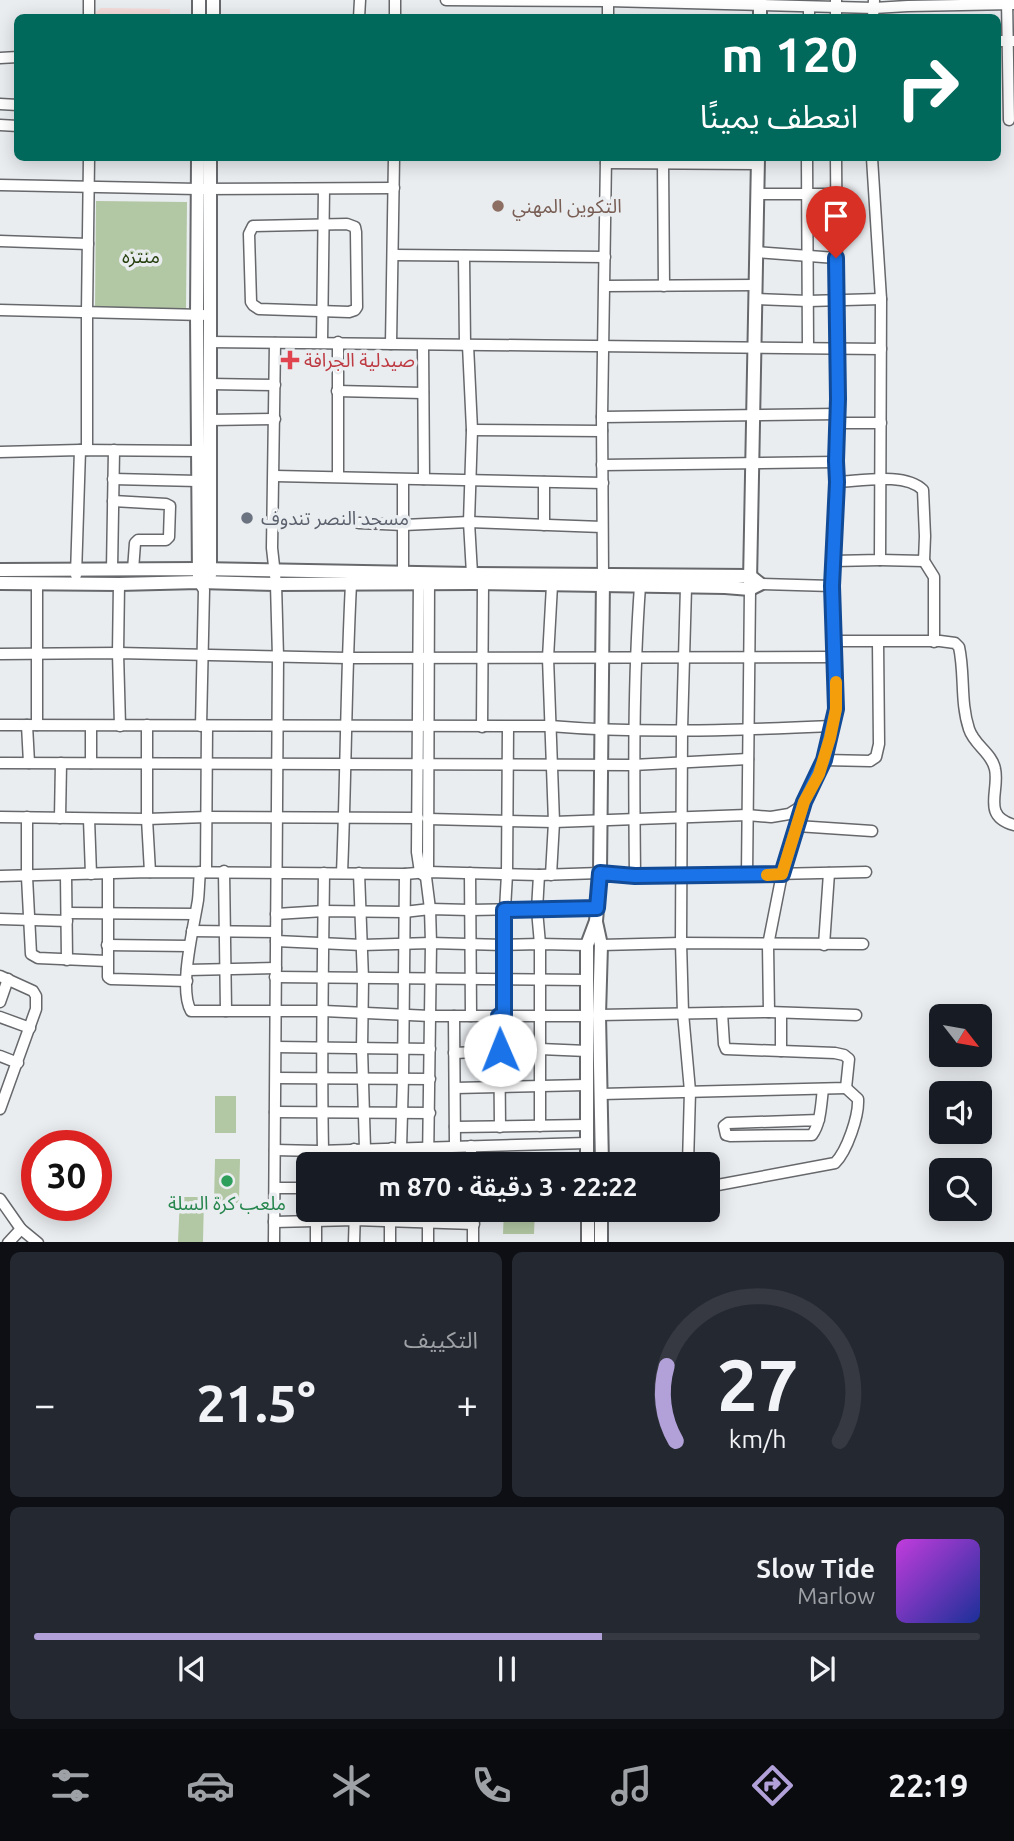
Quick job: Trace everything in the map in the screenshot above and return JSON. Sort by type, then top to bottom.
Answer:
[{"type":"street","points":[[446,0],[713,2],[809,12],[836,8],[874,9],[909,3],[1009,3],[1006,76],[1012,120]]},
{"type":"street","points":[[76,584],[83,450],[89,161]]},
{"type":"street","points":[[199,161],[204,188]]},
{"type":"street","points":[[204,578],[198,481],[204,467],[198,451],[204,188],[209,161]]},
{"type":"street","points":[[391,344],[394,161]]},
{"type":"street","points":[[587,1152],[587,1051],[601,946],[597,915],[600,873],[606,161]]},
{"type":"street","points":[[625,161],[690,161]]},
{"type":"street","points":[[747,876],[749,657],[754,583],[753,346],[758,161]]},
{"type":"street","points":[[807,161],[808,347]]},
{"type":"street","points":[[769,1012],[768,945],[782,874],[804,802],[824,760],[836,709],[832,586],[838,419],[836,161]]},
{"type":"street","points":[[872,161],[881,299],[880,560]]},
{"type":"street","points":[[663,163],[664,286]]},
{"type":"street","points":[[0,185],[89,188],[394,188]]},
{"type":"street","points":[[322,342],[324,188]]},
{"type":"street","points":[[757,194],[836,194]]},
{"type":"street","points":[[347,224],[355,227],[357,307],[349,312],[322,310],[259,309],[253,305],[249,234],[253,226],[347,224]]},
{"type":"street","points":[[0,241],[88,244]]},
{"type":"street","points":[[756,252],[836,258]]},
{"type":"street","points":[[394,255],[605,257]]},
{"type":"street","points":[[464,256],[472,430],[469,522],[472,574]]},
{"type":"street","points":[[605,286],[755,285]]},
{"type":"street","points":[[755,299],[881,299]]},
{"type":"street","points":[[0,310],[203,315]]},
{"type":"street","points":[[203,315],[209,342],[210,384],[210,420],[204,467],[202,655],[208,762],[203,872],[189,946],[187,975],[188,1006],[191,1011],[324,1011],[430,1016],[769,1012],[856,1015]]},
{"type":"street","points":[[209,342],[881,349]]},
{"type":"street","points":[[274,1242],[278,725],[276,584],[272,548],[275,342]]},
{"type":"street","points":[[338,342],[338,476]]},
{"type":"street","points":[[423,345],[424,479]]},
{"type":"street","points":[[210,384],[275,385]]},
{"type":"street","points":[[337,391],[423,393]]},
{"type":"street","points":[[602,417],[753,414],[881,423]]},
{"type":"street","points":[[210,420],[275,419]]},
{"type":"street","points":[[472,430],[603,431]]},
{"type":"street","points":[[112,570],[114,450]]},
{"type":"street","points":[[0,452],[198,451]]},
{"type":"street","points":[[603,465],[836,461]]},
{"type":"street","points":[[275,476],[603,483]]},
{"type":"street","points":[[113,479],[198,481]]},
{"type":"street","points":[[837,482],[898,479],[917,485],[923,490],[924,561],[933,577],[934,642]]},
{"type":"street","points":[[403,480],[403,573]]},
{"type":"street","points":[[544,482],[544,524]]},
{"type":"street","points":[[113,502],[170,506],[169,537],[166,540],[138,540],[135,543],[133,570]]},
{"type":"street","points":[[359,523],[404,525],[469,522],[602,527]]},
{"type":"street","points":[[833,561],[924,561]]},
{"type":"street","points":[[0,570],[133,570],[276,584],[351,583],[472,574],[552,585],[602,581],[640,586],[686,587],[754,583]]},
{"type":"street","points":[[0,583],[119,584],[275,570],[403,573],[483,584],[513,579],[832,586]]},
{"type":"street","points":[[424,578],[424,874],[432,943],[428,1152]]},
{"type":"street","points":[[342,873],[351,583]]},
{"type":"street","points":[[29,763],[37,655],[37,584]]},
{"type":"street","points":[[119,584],[120,726]]},
{"type":"street","points":[[482,727],[483,584]]},
{"type":"street","points":[[551,875],[554,822],[548,658],[552,585]]},
{"type":"street","points":[[635,876],[633,765],[635,657],[640,586]]},
{"type":"street","points":[[686,587],[681,943],[682,1013],[690,1091],[688,1152]]},
{"type":"street","points":[[834,641],[955,643],[959,647],[968,725],[975,742],[986,752],[995,769],[995,810],[1007,823],[1014,825]]},
{"type":"street","points":[[824,760],[870,761],[876,757],[879,736],[878,642]]},
{"type":"street","points":[[0,654],[601,659],[835,657]]},
{"type":"street","points":[[0,724],[550,726],[601,730],[750,730],[833,726]]},
{"type":"street","points":[[147,725],[150,872]]},
{"type":"street","points":[[91,726],[91,763]]},
{"type":"street","points":[[500,1127],[508,727]]},
{"type":"street","points":[[0,763],[633,765],[748,759]]},
{"type":"street","points":[[61,763],[61,818]]},
{"type":"street","points":[[0,817],[554,822],[747,815],[771,817],[789,814],[804,802]]},
{"type":"street","points":[[27,817],[31,954],[38,958],[107,961]]},
{"type":"street","points":[[89,819],[91,874]]},
{"type":"street","points":[[797,826],[872,831]]},
{"type":"street","points":[[0,876],[224,871],[276,874],[600,873],[635,876],[866,872]]},
{"type":"street","points":[[224,871],[226,1011]]},
{"type":"street","points":[[321,1151],[324,873]]},
{"type":"street","points":[[359,873],[364,1112],[359,1152]]},
{"type":"street","points":[[470,873],[471,1016]]},
{"type":"street","points":[[824,945],[829,873]]},
{"type":"street","points":[[66,874],[67,960]]},
{"type":"street","points":[[108,874],[107,961],[108,977],[111,979],[225,971],[322,978],[587,980]]},
{"type":"street","points":[[395,1152],[402,1113],[405,874]]},
{"type":"street","points":[[539,875],[537,910],[540,944],[540,1126]]},
{"type":"street","points":[[276,914],[324,911],[404,912],[430,909],[537,910],[597,915]]},
{"type":"street","points":[[0,919],[29,920],[107,912],[195,914]]},
{"type":"street","points":[[597,915],[587,945],[587,980],[601,1094],[602,1152]]},
{"type":"street","points":[[192,931],[276,936],[324,944],[587,945]]},
{"type":"street","points":[[601,946],[681,943],[863,944]]},
{"type":"street","points":[[107,945],[189,946]]},
{"type":"street","points":[[0,1002],[4,977],[27,988],[36,996],[36,1009],[30,1028],[18,1063],[2,1096],[0,1109]]},
{"type":"street","points":[[722,1013],[726,1049],[844,1055],[849,1059],[846,1088]]},
{"type":"street","points":[[781,1013],[781,1051]]},
{"type":"street","points":[[454,1016],[455,1146]]},
{"type":"street","points":[[0,1017],[30,1028]]},
{"type":"street","points":[[276,1047],[430,1049]]},
{"type":"street","points":[[454,1053],[540,1049],[587,1051]]},
{"type":"street","points":[[0,1056],[18,1063]]},
{"type":"street","points":[[276,1078],[430,1079]]},
{"type":"street","points":[[455,1088],[586,1085]]},
{"type":"street","points":[[601,1094],[846,1088],[858,1099],[858,1109],[846,1147],[835,1163],[720,1185]]},
{"type":"street","points":[[819,1120],[728,1123],[724,1130],[726,1135],[730,1136],[807,1136],[815,1132],[819,1120],[823,1089]]},
{"type":"street","points":[[275,1112],[430,1113]]},
{"type":"street","points":[[455,1128],[586,1125]]},
{"type":"street","points":[[275,1150],[587,1143]]},
{"type":"street","points":[[471,1146],[471,1152]]},
{"type":"street","points":[[275,1188],[296,1188]]},
{"type":"street","points":[[0,1199],[21,1229],[38,1242]]},
{"type":"street","points":[[274,1222],[296,1218]]},
{"type":"street","points":[[316,1222],[316,1242]]},
{"type":"street","points":[[354,1242],[355,1222]]},
{"type":"street","points":[[390,1222],[390,1242]]},
{"type":"street","points":[[409,1222],[474,1224],[473,1242]]},
{"type":"street","points":[[587,1222],[588,1242]]},
{"type":"street","points":[[601,1222],[601,1242]]},
{"type":"street","points":[[428,1223],[428,1242]]},
{"type":"street","points":[[6,1240],[21,1229]]},
{"type":"shaded area","points":[[101,8],[170,9],[170,14],[96,12]]},
{"type":"green space","name":"منتزه","points":[[96,201],[187,202],[186,311],[95,311]]},
{"type":"green space","points":[[215,1096],[236,1096],[236,1133],[215,1133]]},
{"type":"green space","name":"ملعب كرة السلة","points":[[215,1159],[240,1159],[239,1203],[214,1203]]},
{"type":"green space","name":"ملعب كرة السلة","points":[[180,1197],[204,1197],[203,1242],[178,1242]]},
{"type":"green space","points":[[503,1222],[534,1222],[534,1234],[503,1234]]},
{"type":"slow traffic","points":[[767,875],[782,874],[804,802],[819,774],[836,709],[836,682]]},
{"type":"place","name":"التكوين المهني","points":[[498,206]]},
{"type":"place","name":"صيدلية الجرافة","points":[[290,360]]},
{"type":"place","name":"مسجد النصر تندوف","points":[[247,518]]},
{"type":"place","name":"ملعب كرة السلة","points":[[227,1181]]},
{"type":"route","points":[[500,1050],[499,1016],[504,1016],[504,910],[597,908],[600,873],[635,876],[782,874],[804,802],[824,760],[836,709],[832,586],[838,423],[836,258]]}]
